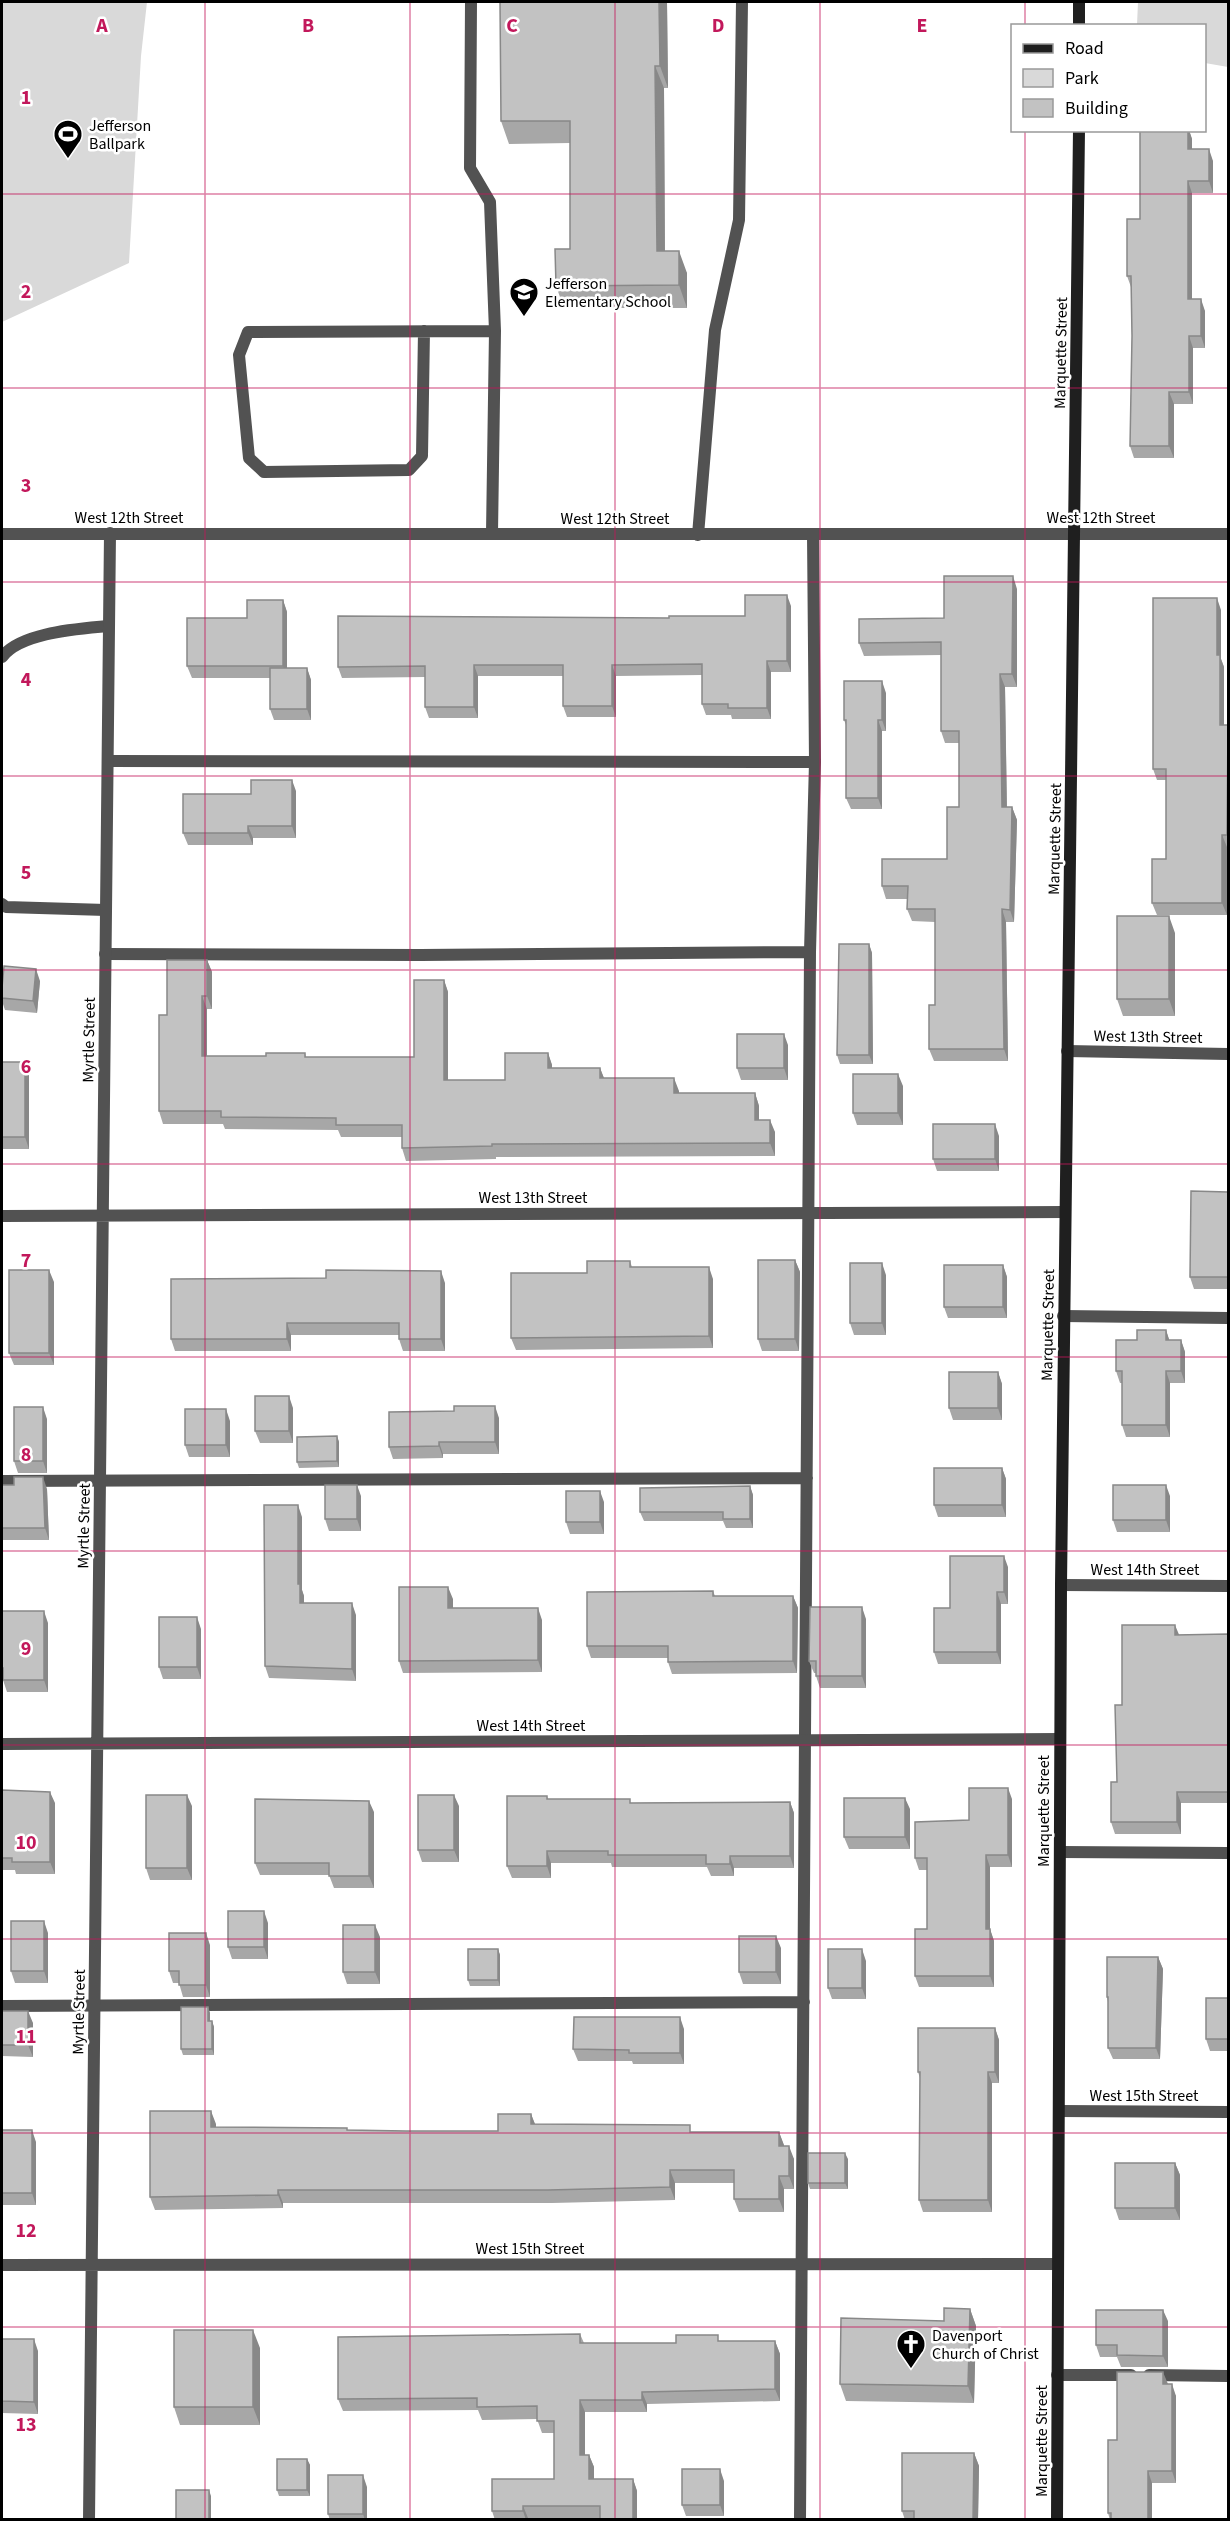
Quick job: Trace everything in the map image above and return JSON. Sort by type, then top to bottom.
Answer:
[{"type":"street","points":[[471,2],[470,168],[490,202],[495,331],[492,533]]},
{"type":"street","points":[[698,535],[716,330],[739,220],[742,2]]},
{"type":"street","points":[[1079,2],[1079,24]]},
{"type":"street","name":"Marquette Street","points":[[1057,2520],[1061,1585],[1079,132]]},
{"type":"street","points":[[424,331],[422,456],[410,470],[264,472],[249,458],[239,355],[248,332],[424,331],[495,331]]},
{"type":"street","name":"Myrtle Street","points":[[89,2520],[110,533]]},
{"type":"street","name":"West 12th Street","points":[[2,534],[1228,534]]},
{"type":"street","points":[[800,2520],[810,952],[815,762],[813,535]]},
{"type":"street","points":[[2,657],[7,649],[51,632],[109,626]]},
{"type":"street","points":[[108,761],[815,762]]},
{"type":"street","points":[[2,904],[6,907],[106,910]]},
{"type":"street","points":[[105,954],[433,955],[810,952]]},
{"type":"street","name":"West 13th Street","points":[[1067,1051],[1228,1054]]},
{"type":"street","name":"West 13th Street","points":[[2,1216],[1065,1212]]},
{"type":"street","points":[[1064,1316],[1228,1318]]},
{"type":"street","points":[[2,1480],[807,1478]]},
{"type":"street","name":"West 14th Street","points":[[1061,1585],[1228,1586]]},
{"type":"street","name":"West 14th Street","points":[[2,1744],[1060,1739]]},
{"type":"street","points":[[1060,1852],[1228,1853]]},
{"type":"street","points":[[2,2006],[804,2002]]},
{"type":"street","name":"West 15th Street","points":[[1059,2111],[1228,2112]]},
{"type":"street","name":"West 15th Street","points":[[2,2265],[1058,2264]]},
{"type":"street","points":[[1057,2375],[1228,2376]]},
{"type":"green space","name":"Jefferson Ballpark","points":[[2,2],[147,2],[141,56],[129,263],[2,322]]},
{"type":"green space","points":[[1138,2],[1228,2],[1228,67],[1206,63],[1206,24],[1137,24]]},
{"type":"building","points":[[500,2],[659,2],[660,66],[655,66],[657,251],[679,251],[679,285],[556,286],[555,249],[570,249],[570,121],[501,121]]},
{"type":"building","points":[[1140,132],[1188,132],[1188,149],[1209,149],[1209,181],[1188,181],[1188,299],[1201,299],[1201,336],[1189,336],[1189,392],[1169,392],[1169,446],[1130,446],[1132,336],[1131,276],[1127,276],[1127,219],[1140,219]]},
{"type":"building","points":[[944,576],[1013,576],[1012,674],[1000,674],[1002,807],[1012,807],[1010,910],[1002,909],[1004,1049],[929,1049],[929,1005],[935,1005],[935,909],[907,909],[908,886],[882,886],[882,859],[947,859],[947,807],[959,807],[959,731],[941,731],[941,642],[859,643],[859,619],[944,618]]},
{"type":"building","points":[[745,595],[787,595],[787,661],[767,661],[767,708],[728,708],[728,704],[702,704],[702,664],[612,665],[612,706],[563,706],[563,665],[474,665],[474,707],[425,707],[425,666],[338,667],[338,616],[669,618],[669,616],[745,616]]},
{"type":"building","points":[[1153,598],[1217,598],[1220,725],[1228,725],[1227,835],[1222,835],[1222,903],[1152,903],[1152,859],[1166,859],[1166,769],[1153,769]]},
{"type":"building","points":[[247,600],[283,600],[283,666],[187,666],[187,618],[247,618]]},
{"type":"building","points":[[270,668],[307,668],[307,709],[270,709]]},
{"type":"building","points":[[844,681],[882,681],[882,720],[878,720],[878,798],[846,798]]},
{"type":"building","points":[[251,780],[292,780],[292,826],[248,826],[248,833],[183,833],[183,794],[251,794]]},
{"type":"building","points":[[1117,916],[1169,916],[1169,999],[1117,999]]},
{"type":"building","points":[[839,944],[869,944],[869,1055],[837,1055]]},
{"type":"building","points":[[167,960],[207,960],[207,996],[202,996],[202,1056],[266,1056],[266,1053],[305,1053],[305,1057],[414,1057],[414,980],[444,980],[444,1080],[505,1080],[505,1053],[548,1053],[548,1068],[600,1068],[600,1078],[674,1078],[674,1093],[755,1093],[755,1120],[770,1120],[770,1143],[492,1144],[492,1146],[402,1148],[402,1125],[336,1125],[336,1118],[221,1117],[221,1111],[159,1111],[159,1015],[167,1015]]},
{"type":"building","points":[[4,966],[36,969],[33,1001],[2,998]]},
{"type":"building","points":[[737,1034],[784,1034],[784,1068],[737,1068]]},
{"type":"building","points":[[2,1062],[25,1062],[25,1137],[2,1137]]},
{"type":"building","points":[[853,1074],[898,1074],[898,1113],[853,1113]]},
{"type":"building","points":[[933,1124],[995,1124],[995,1159],[933,1159]]},
{"type":"building","points":[[1191,1191],[1228,1192],[1228,1277],[1190,1277]]},
{"type":"building","points":[[758,1260],[795,1260],[795,1339],[758,1339]]},
{"type":"building","points":[[587,1261],[630,1261],[630,1267],[709,1267],[709,1336],[511,1338],[511,1273],[587,1273]]},
{"type":"building","points":[[850,1263],[882,1263],[882,1323],[850,1323]]},
{"type":"building","points":[[944,1265],[1003,1265],[1003,1307],[944,1307]]},
{"type":"building","points":[[9,1270],[49,1270],[49,1353],[9,1353]]},
{"type":"building","points":[[326,1270],[441,1271],[441,1339],[399,1339],[399,1323],[287,1323],[287,1339],[171,1339],[171,1279],[326,1278]]},
{"type":"building","points":[[1137,1330],[1166,1330],[1166,1340],[1181,1340],[1181,1371],[1166,1371],[1166,1425],[1122,1425],[1122,1371],[1116,1371],[1116,1340],[1137,1340]]},
{"type":"building","points":[[949,1372],[998,1372],[998,1408],[949,1408]]},
{"type":"building","points":[[255,1396],[289,1396],[289,1431],[255,1431]]},
{"type":"building","points":[[454,1406],[495,1406],[495,1442],[439,1442],[439,1446],[389,1447],[389,1412],[454,1411]]},
{"type":"building","points":[[14,1407],[43,1407],[43,1461],[14,1461]]},
{"type":"building","points":[[185,1409],[226,1409],[226,1445],[185,1445]]},
{"type":"building","points":[[337,1436],[337,1461],[297,1462],[297,1437]]},
{"type":"building","points":[[934,1468],[1002,1468],[1002,1505],[934,1505]]},
{"type":"building","points":[[14,1477],[43,1477],[45,1528],[2,1528],[2,1485],[14,1485]]},
{"type":"building","points":[[325,1485],[357,1485],[357,1519],[325,1519]]},
{"type":"building","points":[[1113,1485],[1166,1485],[1166,1520],[1113,1520]]},
{"type":"building","points":[[750,1486],[750,1519],[723,1519],[723,1512],[640,1512],[640,1488]]},
{"type":"building","points":[[566,1491],[600,1491],[600,1522],[566,1522]]},
{"type":"building","points":[[264,1505],[298,1505],[300,1603],[352,1603],[352,1669],[265,1666]]},
{"type":"building","points":[[950,1556],[1004,1556],[1004,1592],[997,1592],[997,1652],[934,1652],[934,1608],[950,1608]]},
{"type":"building","points":[[399,1587],[448,1587],[448,1608],[538,1608],[538,1660],[399,1661]]},
{"type":"building","points":[[713,1591],[713,1596],[793,1596],[793,1661],[668,1662],[668,1646],[587,1646],[587,1592]]},
{"type":"building","points":[[810,1607],[862,1607],[862,1676],[816,1676],[816,1661],[809,1661]]},
{"type":"building","points":[[2,1611],[44,1611],[44,1680],[3,1680]]},
{"type":"building","points":[[159,1617],[197,1617],[197,1667],[159,1667]]},
{"type":"building","points":[[1122,1625],[1175,1625],[1175,1635],[1228,1634],[1228,1792],[1177,1792],[1177,1822],[1111,1822],[1111,1782],[1117,1782],[1115,1705],[1122,1705]]},
{"type":"building","points":[[969,1788],[1008,1788],[1008,1855],[986,1855],[986,1929],[990,1929],[990,1976],[915,1976],[915,1929],[927,1929],[927,1858],[915,1858],[915,1822],[969,1820]]},
{"type":"building","points":[[2,1790],[50,1792],[50,1862],[12,1862],[12,1858],[2,1858]]},
{"type":"building","points":[[146,1795],[187,1795],[187,1868],[146,1868]]},
{"type":"building","points":[[418,1795],[454,1795],[454,1850],[418,1850]]},
{"type":"building","points":[[507,1796],[547,1796],[547,1799],[630,1799],[630,1803],[790,1802],[790,1856],[730,1856],[730,1864],[706,1864],[706,1855],[608,1855],[608,1851],[547,1851],[547,1866],[507,1866]]},
{"type":"building","points":[[844,1798],[905,1798],[905,1837],[844,1837]]},
{"type":"building","points":[[255,1799],[369,1801],[369,1876],[329,1876],[329,1863],[255,1863]]},
{"type":"building","points":[[228,1911],[264,1911],[264,1947],[228,1947]]},
{"type":"building","points":[[11,1921],[44,1921],[44,1971],[11,1971]]},
{"type":"building","points":[[343,1925],[375,1925],[375,1972],[343,1972]]},
{"type":"building","points":[[169,1933],[206,1933],[206,1985],[179,1985],[179,1971],[169,1971]]},
{"type":"building","points":[[739,1936],[776,1936],[776,1972],[739,1972]]},
{"type":"building","points":[[468,1949],[498,1949],[498,1980],[468,1980]]},
{"type":"building","points":[[828,1949],[862,1949],[862,1988],[828,1988]]},
{"type":"building","points":[[1107,1957],[1158,1957],[1156,2048],[1108,2048]]},
{"type":"building","points":[[1206,1998],[1228,1998],[1228,2039],[1206,2039]]},
{"type":"building","points":[[181,2007],[208,2007],[208,2021],[212,2021],[212,2049],[181,2049]]},
{"type":"building","points":[[2,2011],[28,2011],[28,2045],[2,2045]]},
{"type":"building","points":[[574,2017],[680,2017],[680,2053],[629,2053],[629,2050],[573,2049]]},
{"type":"building","points":[[918,2028],[995,2028],[995,2072],[988,2072],[988,2200],[919,2200]]},
{"type":"building","points":[[150,2111],[211,2111],[211,2127],[498,2131],[498,2114],[531,2114],[531,2124],[690,2125],[690,2132],[779,2132],[779,2146],[789,2146],[789,2176],[779,2176],[779,2199],[734,2199],[734,2170],[670,2170],[670,2187],[548,2190],[278,2190],[278,2195],[150,2197]]},
{"type":"building","points":[[2,2130],[32,2130],[32,2193],[2,2193]]},
{"type":"building","points":[[808,2153],[845,2153],[845,2183],[808,2183]]},
{"type":"building","points":[[1115,2163],[1175,2163],[1175,2208],[1115,2208]]},
{"type":"building","name":"Davenport Church of Christ","points":[[944,2308],[970,2309],[968,2386],[840,2384],[841,2318],[944,2321]]},
{"type":"building","points":[[1096,2310],[1163,2310],[1163,2356],[1117,2355],[1117,2345],[1096,2345]]},
{"type":"building","points":[[174,2330],[253,2330],[253,2407],[174,2407]]},
{"type":"building","points":[[580,2334],[580,2343],[676,2343],[676,2335],[718,2335],[718,2341],[775,2341],[775,2389],[642,2392],[642,2400],[580,2400],[580,2455],[589,2455],[589,2479],[633,2479],[633,2520],[600,2520],[600,2506],[523,2506],[523,2511],[492,2511],[492,2479],[554,2479],[554,2421],[537,2421],[537,2406],[477,2407],[477,2398],[338,2399],[338,2337]]},
{"type":"building","points":[[2,2339],[34,2339],[34,2402],[2,2401]]},
{"type":"building","points":[[1117,2372],[1163,2372],[1163,2384],[1172,2384],[1172,2471],[1148,2471],[1148,2520],[1111,2520],[1111,2513],[1108,2513],[1108,2440],[1117,2440]]},
{"type":"building","points":[[902,2453],[974,2453],[973,2520],[914,2520],[914,2511],[902,2511]]},
{"type":"building","points":[[277,2459],[307,2459],[307,2490],[277,2490]]},
{"type":"building","points":[[682,2469],[720,2469],[720,2505],[682,2505]]},
{"type":"building","points":[[328,2475],[363,2475],[363,2514],[328,2514]]},
{"type":"building","points":[[176,2490],[209,2490],[209,2520],[176,2520]]},
{"type":"place","name":"Jefferson Ballpark","points":[[68,160]]},
{"type":"place","name":"Jefferson Elementary School","points":[[524,318]]},
{"type":"place","name":"Davenport Church of Christ","points":[[911,2370]]}]
